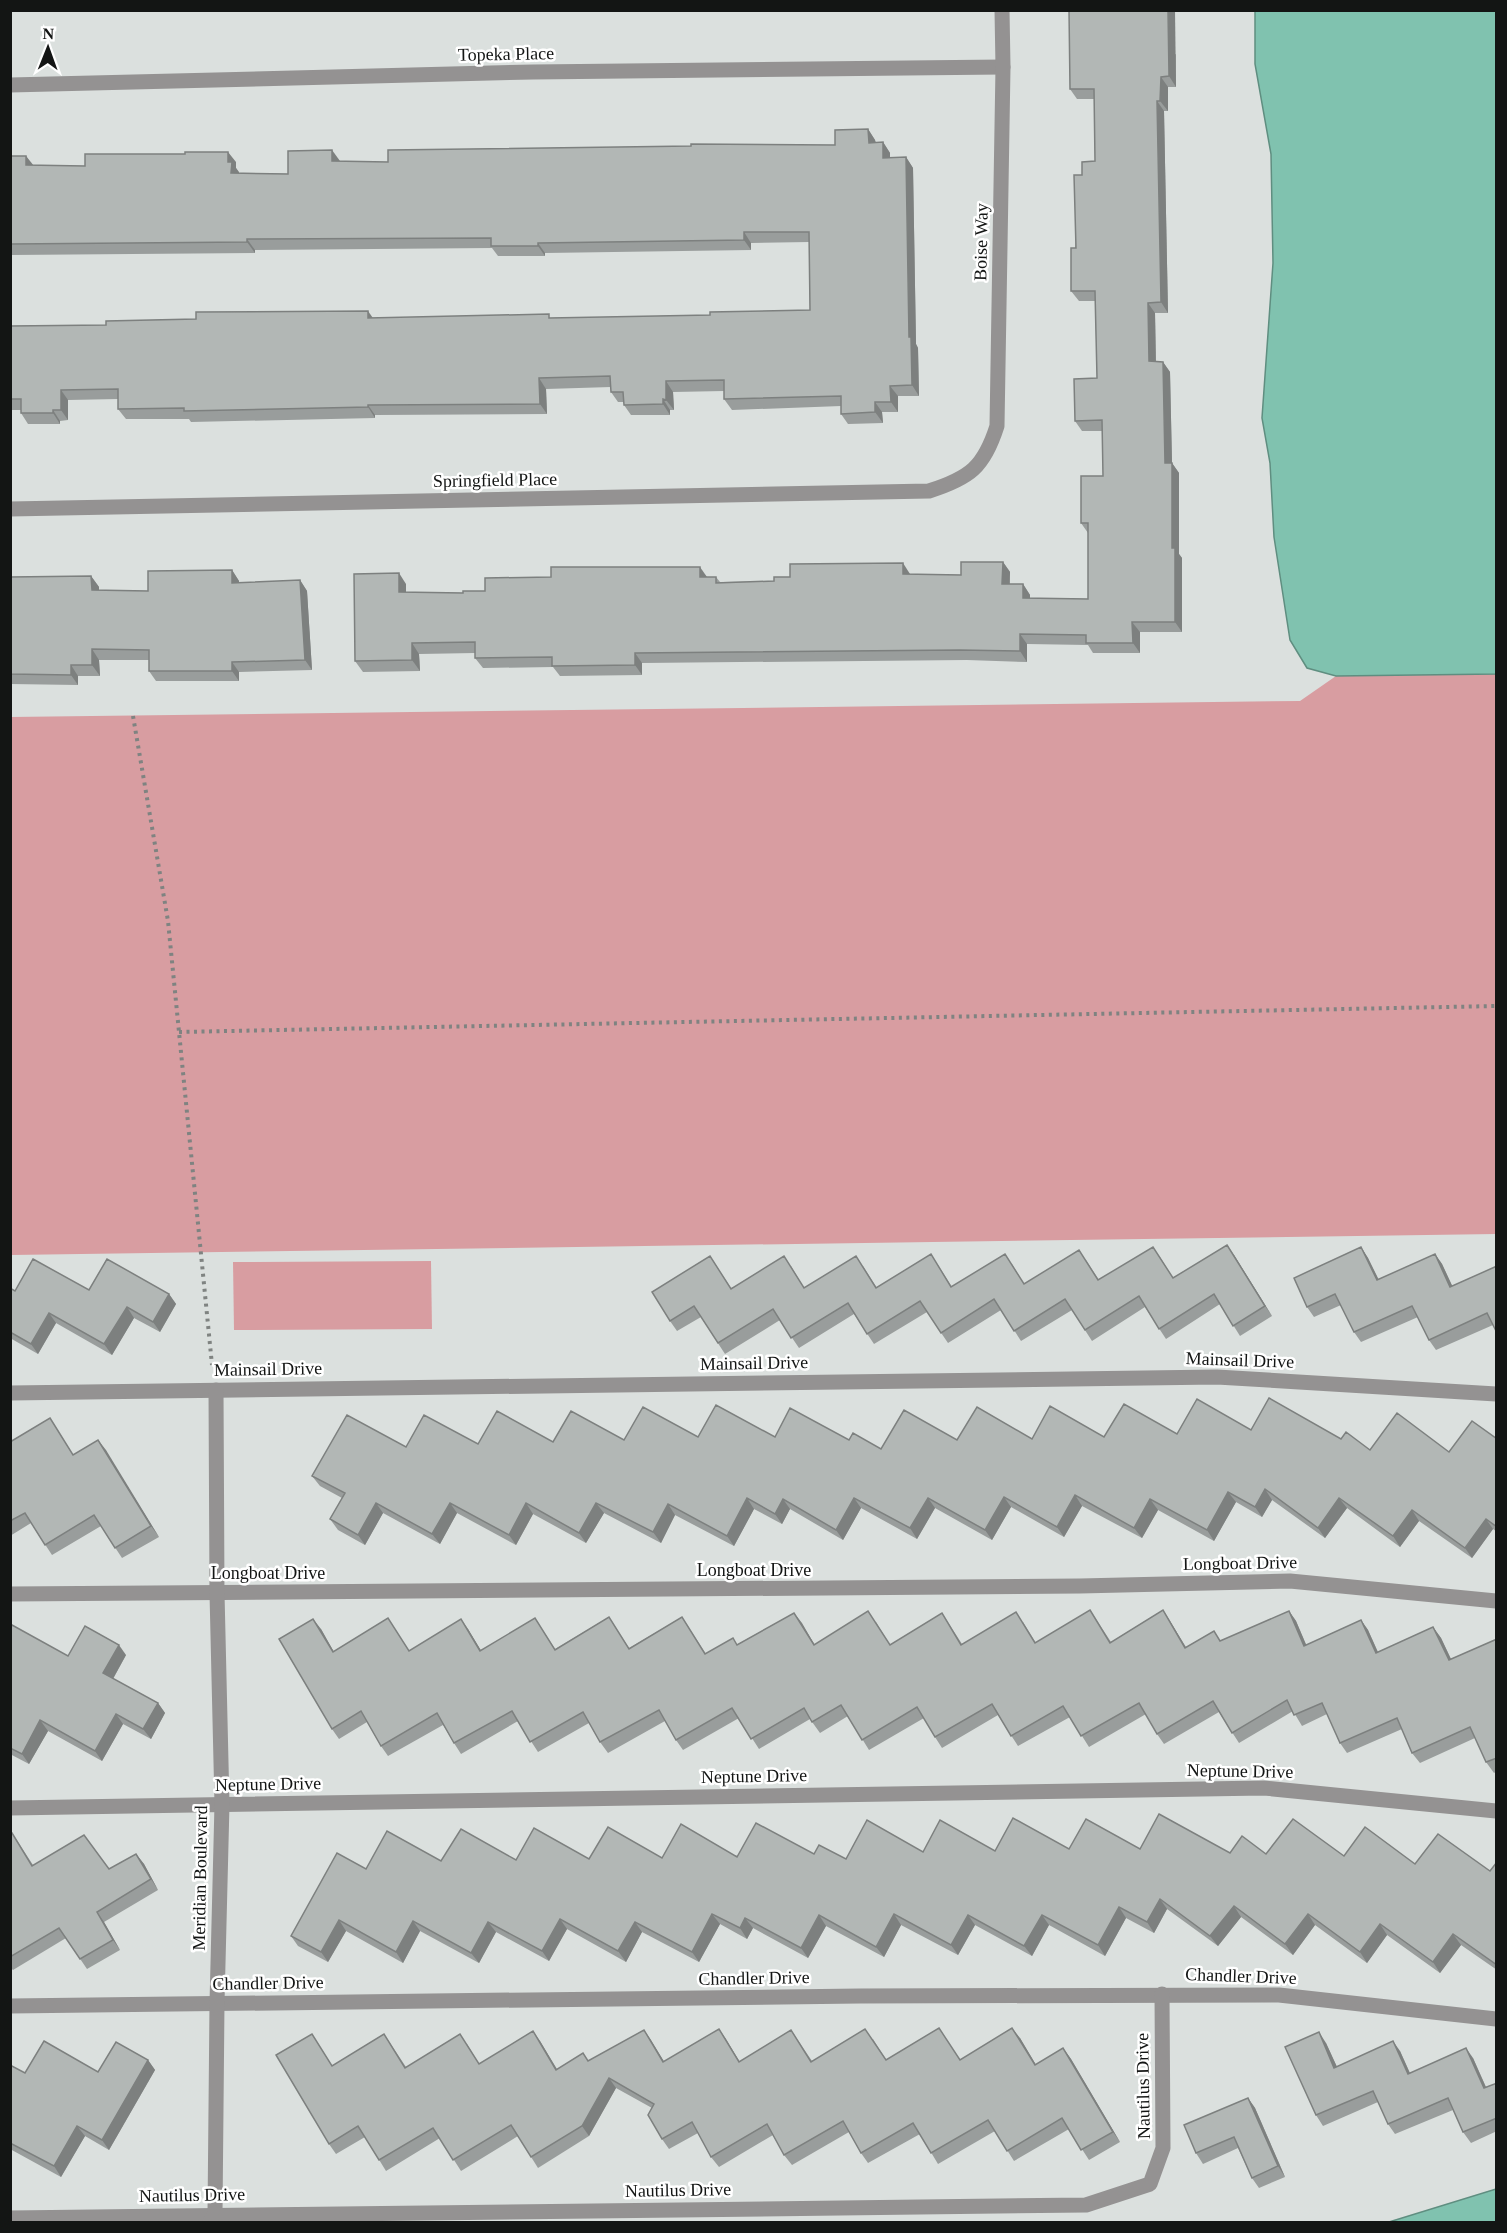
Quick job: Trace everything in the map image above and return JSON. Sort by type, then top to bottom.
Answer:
[{"type":"street","name":"Boise Way","points":[[975,468],[989,452],[997,426],[1002,10]]},
{"type":"street","name":"Topeka Place","points":[[10,85],[533,72],[1003,67]]},
{"type":"street","name":"Springfield Place","points":[[10,509],[929,491],[954,483],[975,468]]},
{"type":"street","name":"Mainsail Drive","points":[[10,1393],[1217,1377],[1497,1394]]},
{"type":"street","name":"Meridian Boulevard","points":[[212,2218],[222,1804],[217,1593],[216,1390]]},
{"type":"street","name":"Longboat Drive","points":[[10,1594],[1080,1586],[1290,1581],[1497,1601]]},
{"type":"street","name":"Neptune Drive","points":[[10,1808],[1264,1788],[1497,1811]]},
{"type":"street","name":"Chandler Drive","points":[[10,2006],[1162,1994],[1279,1995],[1497,2019]]},
{"type":"street","name":"Nautilus Drive","points":[[10,2218],[212,2218],[1086,2205],[1150,2184],[1163,2148],[1162,1994]]},
{"type":"path","points":[[133,716],[168,921],[213,1371]]},
{"type":"path","points":[[178,1032],[1497,1006]]},
{"type":"shaded area","points":[[1255,11],[1496,11],[1496,674],[1336,676],[1307,668],[1290,640],[1274,537],[1270,463],[1262,418],[1273,263],[1271,154],[1255,64]]},
{"type":"shaded area","points":[[1496,674],[1496,1234],[11,1255],[10,717],[1300,701],[1336,676]]},
{"type":"shaded area","points":[[431,1261],[432,1329],[234,1330],[233,1262]]},
{"type":"shaded area","points":[[1496,2189],[1496,2222],[1389,2222]]},
{"type":"building","points":[[1069,10],[1168,10],[1169,76],[1161,77],[1160,101],[1157,101],[1161,302],[1148,303],[1149,361],[1163,362],[1165,463],[1172,463],[1175,622],[1132,622],[1133,643],[1086,643],[1086,635],[1020,634],[1020,651],[635,653],[635,665],[552,666],[552,657],[475,658],[475,642],[412,643],[412,660],[355,661],[354,574],[399,573],[399,592],[463,593],[463,591],[485,591],[485,578],[551,577],[551,567],[700,567],[700,577],[716,577],[716,583],[774,581],[774,577],[790,577],[790,564],[903,563],[903,574],[961,575],[961,562],[1003,562],[1002,584],[1023,584],[1023,598],[1088,599],[1088,523],[1081,523],[1081,476],[1103,476],[1102,420],[1075,421],[1074,379],[1097,378],[1095,291],[1071,291],[1071,248],[1076,248],[1074,175],[1082,175],[1082,162],[1095,161],[1094,89],[1070,89]]},
{"type":"building","points":[[868,129],[869,143],[883,142],[883,158],[906,157],[909,337],[911,337],[912,385],[890,386],[891,402],[875,402],[875,412],[841,414],[841,396],[724,399],[724,380],[666,381],[666,400],[663,399],[663,404],[624,405],[623,392],[611,392],[610,376],[539,378],[540,404],[368,405],[368,407],[184,411],[184,408],[118,409],[118,389],[61,390],[61,410],[53,410],[53,413],[21,413],[21,399],[10,399],[10,326],[106,325],[106,321],[196,319],[196,312],[368,311],[368,318],[549,314],[549,318],[710,315],[710,312],[810,310],[809,232],[744,232],[744,240],[538,243],[538,246],[491,246],[491,238],[247,239],[247,242],[10,244],[10,156],[26,156],[26,165],[85,166],[85,154],[228,152],[228,162],[232,162],[231,173],[288,174],[288,151],[332,150],[332,161],[388,162],[388,150],[691,146],[691,144],[835,145],[835,130]]},
{"type":"building","points":[[232,570],[232,583],[300,580],[305,660],[232,662],[232,671],[149,671],[149,650],[92,649],[92,665],[71,665],[71,675],[10,674],[10,577],[91,576],[92,590],[148,591],[148,571]]},
{"type":"building","points":[[1227,1245],[1265,1306],[1233,1326],[1214,1294],[1159,1329],[1139,1296],[1085,1330],[1065,1299],[1014,1331],[994,1299],[941,1333],[920,1301],[867,1334],[848,1303],[791,1338],[773,1309],[718,1343],[694,1306],[670,1321],[652,1292],[710,1256],[731,1289],[784,1256],[804,1288],[856,1256],[876,1288],[931,1254],[951,1287],[1005,1254],[1024,1284],[1079,1250],[1098,1280],[1153,1247],[1173,1278]]},
{"type":"building","points":[[1361,1247],[1377,1280],[1435,1254],[1450,1287],[1497,1266],[1497,1333],[1487,1313],[1429,1340],[1412,1306],[1354,1332],[1335,1294],[1307,1307],[1294,1278]]},
{"type":"building","points":[[33,1259],[89,1290],[107,1259],[169,1294],[153,1322],[127,1307],[104,1344],[49,1313],[31,1344],[10,1332],[10,1288],[15,1291]]},
{"type":"building","points":[[1269,1398],[1341,1439],[1346,1432],[1370,1450],[1397,1413],[1449,1452],[1472,1421],[1497,1439],[1497,1527],[1486,1519],[1465,1548],[1412,1510],[1393,1536],[1339,1498],[1318,1528],[1265,1489],[1255,1507],[1228,1492],[1207,1530],[1150,1499],[1134,1528],[1075,1495],[1057,1527],[1004,1497],[985,1530],[928,1498],[910,1528],[854,1498],[836,1530],[783,1499],[775,1514],[747,1498],[727,1536],[668,1504],[653,1532],[596,1503],[579,1533],[526,1503],[509,1535],[450,1503],[432,1534],[376,1503],[358,1535],[330,1519],[345,1493],[312,1476],[347,1415],[406,1447],[424,1415],[478,1444],[497,1411],[553,1442],[571,1411],[624,1440],[643,1407],[698,1437],[716,1405],[775,1437],[790,1408],[849,1440],[853,1433],[881,1449],[904,1410],[957,1440],[977,1407],[1032,1439],[1050,1406],[1104,1437],[1124,1404],[1177,1434],[1197,1399],[1251,1430]]},
{"type":"building","points":[[50,1418],[73,1455],[98,1440],[151,1526],[115,1548],[94,1515],[45,1545],[25,1513],[10,1521],[10,1442]]},
{"type":"building","points":[[1090,1610],[1110,1643],[1163,1610],[1185,1648],[1214,1631],[1220,1641],[1289,1611],[1304,1646],[1361,1620],[1376,1653],[1433,1627],[1449,1660],[1497,1639],[1497,1758],[1486,1762],[1470,1727],[1412,1753],[1397,1718],[1340,1743],[1322,1703],[1294,1715],[1287,1700],[1232,1733],[1213,1701],[1157,1734],[1139,1703],[1081,1736],[1063,1706],[1011,1736],[992,1704],[935,1737],[917,1707],[862,1740],[841,1705],[812,1722],[804,1708],[751,1739],[732,1708],[676,1740],[659,1710],[600,1742],[583,1712],[530,1742],[512,1711],[454,1743],[437,1713],[381,1746],[361,1711],[332,1729],[279,1639],[313,1619],[333,1652],[388,1618],[409,1651],[461,1619],[480,1651],[535,1618],[555,1650],[609,1617],[629,1649],[682,1617],[705,1654],[733,1638],[737,1645],[794,1613],[814,1645],[868,1611],[890,1645],[942,1613],[961,1645],[1016,1612],[1035,1643]]},
{"type":"building","points":[[12,1625],[68,1656],[85,1626],[119,1645],[103,1673],[158,1703],[143,1729],[116,1714],[95,1751],[40,1720],[22,1754],[10,1748],[10,1628]]},
{"type":"building","points":[[1159,1814],[1230,1853],[1242,1836],[1266,1854],[1293,1819],[1344,1856],[1365,1827],[1415,1864],[1438,1834],[1490,1871],[1497,1862],[1497,1965],[1453,1934],[1433,1962],[1380,1924],[1360,1952],[1308,1914],[1285,1944],[1234,1906],[1210,1936],[1160,1899],[1147,1922],[1119,1907],[1098,1945],[1042,1915],[1024,1946],[968,1915],[951,1945],[894,1914],[876,1947],[819,1915],[801,1948],[745,1918],[740,1928],[712,1914],[692,1952],[635,1922],[618,1951],[560,1919],[542,1951],[488,1922],[471,1953],[413,1921],[396,1952],[339,1920],[321,1952],[291,1936],[337,1853],[366,1869],[387,1831],[441,1861],[461,1829],[516,1860],[534,1828],[589,1859],[608,1827],[662,1858],[681,1824],[737,1857],[756,1823],[814,1854],[819,1845],[846,1859],[867,1820],[923,1852],[940,1820],[995,1851],[1013,1818],[1069,1849],[1086,1819],[1140,1849]]},
{"type":"building","points":[[12,1833],[32,1866],[84,1835],[109,1869],[136,1854],[151,1879],[97,1912],[113,1940],[80,1959],[59,1928],[10,1957],[10,1834]]},
{"type":"building","points":[[939,2028],[960,2060],[1012,2028],[1035,2065],[1063,2048],[1113,2132],[1081,2150],[1062,2118],[1007,2151],[988,2120],[931,2153],[913,2123],[861,2153],[843,2121],[784,2155],[767,2124],[711,2157],[692,2122],[662,2139],[648,2115],[654,2104],[609,2078],[582,2126],[531,2157],[511,2125],[453,2160],[433,2128],[379,2160],[358,2126],[329,2144],[276,2055],[312,2034],[332,2066],[384,2034],[405,2068],[460,2034],[479,2064],[533,2031],[556,2070],[583,2053],[588,2061],[644,2030],[663,2062],[719,2029],[739,2062],[791,2030],[811,2062],[865,2029],[886,2060]]},
{"type":"building","points":[[1319,2032],[1334,2068],[1393,2041],[1408,2074],[1466,2048],[1484,2088],[1497,2083],[1497,2118],[1463,2132],[1448,2098],[1388,2124],[1373,2091],[1316,2115],[1285,2047]]},
{"type":"building","points":[[44,2041],[98,2072],[116,2042],[148,2060],[102,2140],[77,2126],[54,2166],[10,2143],[10,2065],[25,2073]]},
{"type":"building","points":[[1248,2098],[1278,2166],[1252,2178],[1234,2137],[1196,2153],[1184,2125]]}]
